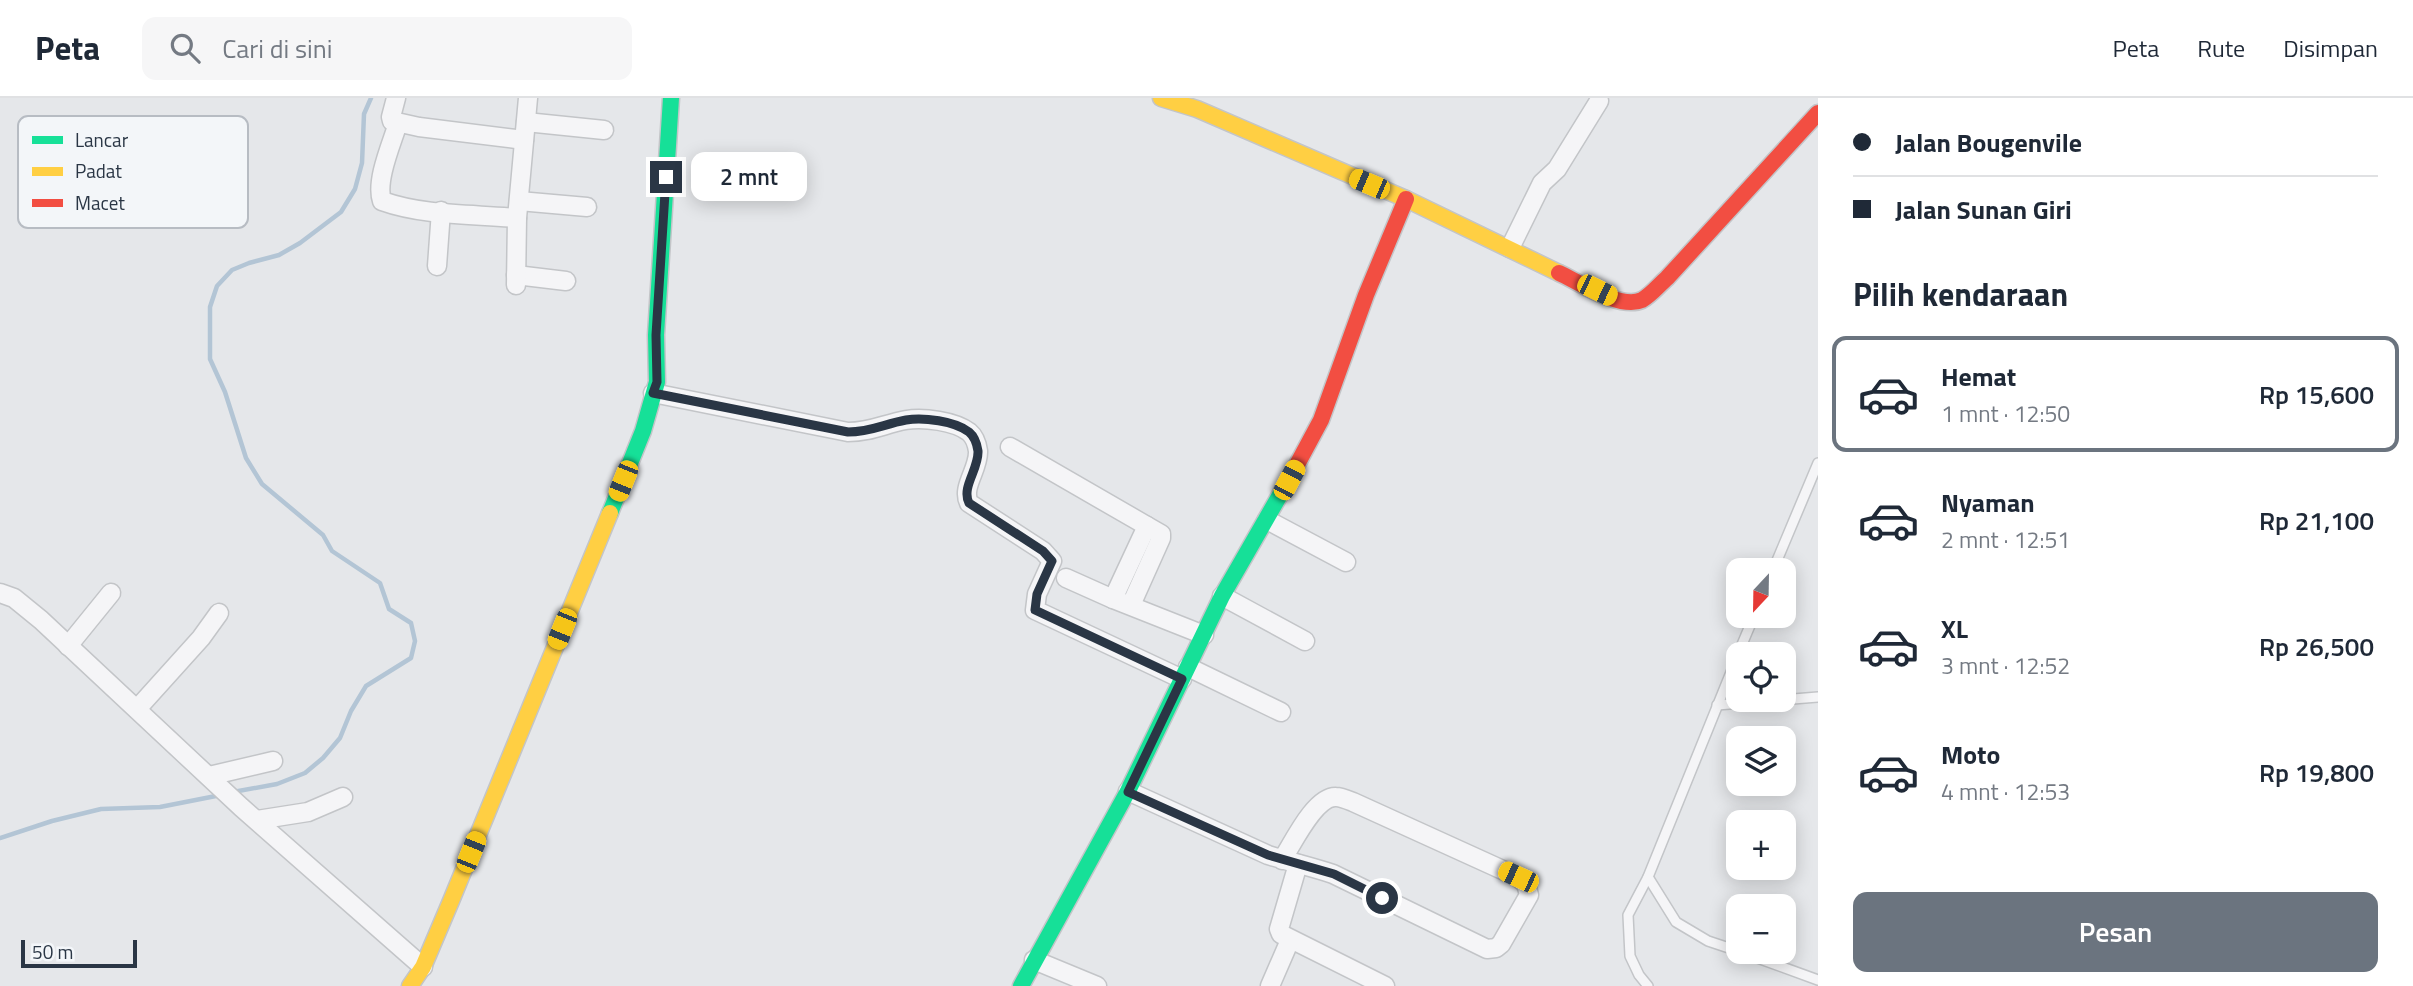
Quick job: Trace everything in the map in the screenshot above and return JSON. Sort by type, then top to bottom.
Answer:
[{"type":"street","points":[[396,98],[390,117],[398,123],[525,131],[604,130]]},
{"type":"street","points":[[528,98],[518,209],[516,280],[566,281]]},
{"type":"street","points":[[410,986],[423,967],[643,431],[657,382],[656,335],[671,98]]},
{"type":"street","points":[[1161,98],[1199,103],[1620,302],[1633,304],[1640,302],[1667,278],[1818,113]]},
{"type":"street","points":[[1510,248],[1542,183],[1557,169],[1599,101]]},
{"type":"street","points":[[398,123],[383,176],[380,196],[382,201],[441,211],[587,207]]},
{"type":"street","points":[[1021,986],[1128,792],[1222,596],[1321,420],[1366,295],[1406,199]]},
{"type":"street","points":[[437,266],[441,211]]},
{"type":"street","points":[[653,393],[848,432],[865,432],[908,420],[927,420],[969,432],[976,442],[978,455],[967,492],[969,503],[1043,551],[1052,561],[1037,594],[1035,610],[1281,712]]},
{"type":"street","points":[[1010,446],[1161,534],[1131,605]]},
{"type":"street","points":[[1267,520],[1346,562]]},
{"type":"street","points":[[1113,599],[1147,526]]},
{"type":"street","points":[[1066,578],[1204,635]]},
{"type":"street","points":[[0,593],[14,598],[241,807],[423,967]]},
{"type":"street","points":[[68,646],[111,593]]},
{"type":"street","points":[[1222,596],[1304,641]]},
{"type":"street","points":[[137,709],[201,638],[219,613]]},
{"type":"street","points":[[212,779],[273,761]]},
{"type":"street","points":[[1128,792],[1290,862],[1334,874],[1492,950],[1501,944],[1529,895],[1526,884],[1518,877],[1353,802],[1336,797],[1326,799],[1315,809],[1290,862],[1279,929],[1281,934],[1290,940],[1384,986]]},
{"type":"street","points":[[257,821],[308,812],[342,797]]},
{"type":"street","points":[[1270,986],[1290,940]]},
{"type":"street","points":[[1034,960],[1097,986]]},
{"type":"lane","points":[[1778,558],[1817,467]]},
{"type":"lane","points":[[1648,986],[1630,956],[1629,915],[1648,877],[1726,684]]},
{"type":"lane","points":[[1717,705],[1818,697]]},
{"type":"lane","points":[[1648,877],[1676,922],[1708,941],[1726,947]]},
{"type":"lane","points":[[1776,964],[1818,979]]},
{"type":"waterway","points":[[233,792],[277,784],[305,773],[323,758],[340,738],[351,711],[366,686],[411,658],[415,641],[411,623],[389,609],[380,583],[332,551],[323,535],[262,484],[246,458],[225,392],[210,359],[210,307],[217,286],[232,270],[279,255],[300,243],[341,212],[355,189],[362,163],[364,114],[371,98]]},
{"type":"waterway","points":[[0,838],[101,809],[160,807],[221,795]]},
{"type":"traffic: fast","points":[[610,513],[643,431],[657,382],[656,335],[671,98]]},
{"type":"traffic: fast","points":[[1021,986],[1128,791],[1222,596],[1292,474]]},
{"type":"traffic: slow","points":[[1161,98],[1197,109],[1406,199],[1559,273]]},
{"type":"traffic: slow","points":[[410,986],[423,967],[451,901],[610,513]]},
{"type":"traffic: jam","points":[[1559,273],[1611,298],[1633,302],[1642,300],[1667,278],[1818,113]]},
{"type":"traffic: jam","points":[[1292,474],[1321,420],[1366,295],[1406,199]]},
{"type":"route","points":[[666,177],[656,335],[657,382],[653,393],[848,432],[865,432],[908,420],[927,420],[969,432],[976,442],[978,455],[967,492],[969,503],[1043,551],[1052,561],[1034,604],[1038,614],[1182,679],[1128,792],[1268,855],[1334,874],[1382,898]]}]
